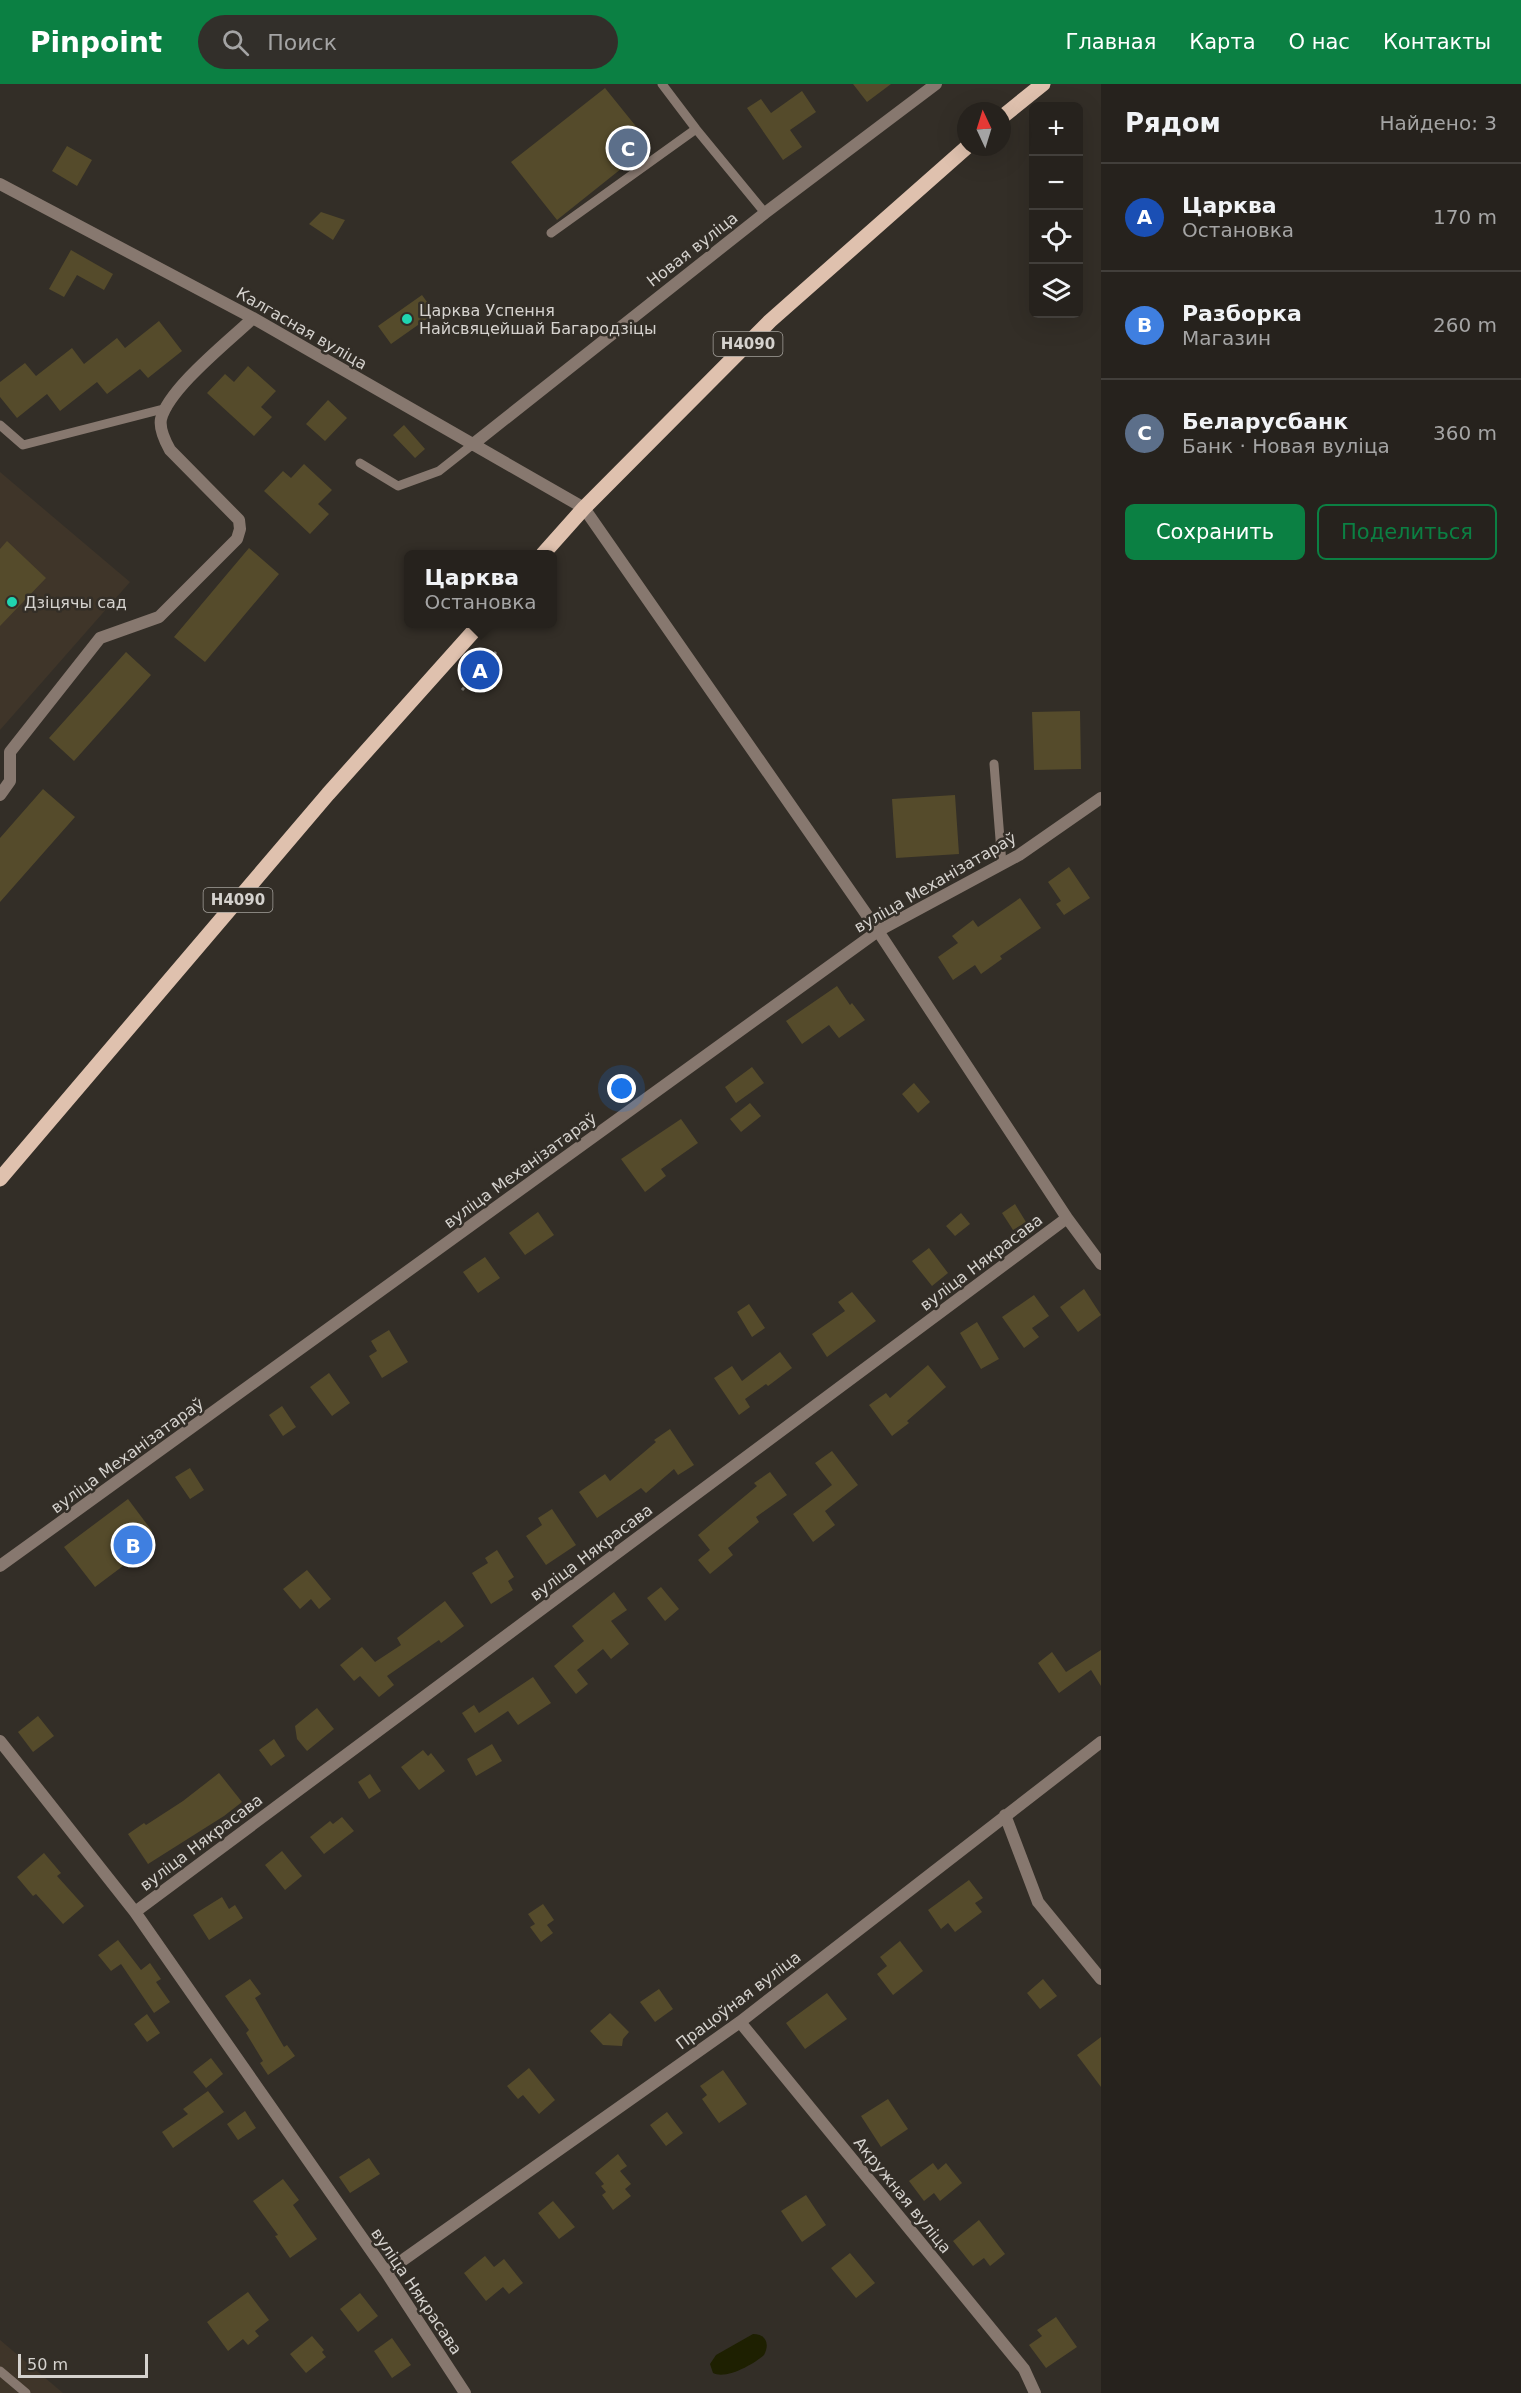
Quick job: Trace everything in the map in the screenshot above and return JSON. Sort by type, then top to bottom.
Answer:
[{"type":"main road","points":[[1011,110],[1043,84]]},
{"type":"main road","name":"Н4090","points":[[547,550],[584,508],[770,321],[957,156]]},
{"type":"main road","name":"Н4090","points":[[0,1179],[328,794],[476,628]]},
{"type":"street","name":"Новая вуліца","points":[[472,444],[765,213],[936,84]]},
{"type":"street","name":"Калгасная вуліца","points":[[0,184],[253,318],[584,508]]},
{"type":"street","points":[[0,795],[10,780],[10,752],[100,638],[159,617],[237,539],[240,529],[239,520],[170,450],[163,438],[161,419],[179,387],[253,318]]},
{"type":"street","points":[[584,508],[878,932],[1067,1218],[1101,1264]]},
{"type":"street","name":"вуліца Механізатараў","points":[[0,1566],[878,932],[1019,855],[1101,798]]},
{"type":"street","name":"вуліца Някрасава","points":[[135,1912],[1067,1218]]},
{"type":"street","name":"вуліца Някрасава","points":[[0,1741],[135,1912],[386,2272],[465,2393]]},
{"type":"street","name":"Працоўная вуліца","points":[[386,2272],[740,2022],[1101,1742]]},
{"type":"street","points":[[1005,1815],[1038,1902],[1101,1979]]},
{"type":"street","name":"Акружная вуліца","points":[[740,2022],[1024,2369],[1035,2393]]},
{"type":"lane","points":[[662,84],[765,213]]},
{"type":"lane","points":[[551,233],[696,129]]},
{"type":"lane","points":[[0,425],[23,445],[167,408]]},
{"type":"lane","points":[[360,463],[398,486],[439,471],[472,444]]},
{"type":"lane","points":[[994,764],[1002,864]]},
{"type":"lane","points":[[0,2371],[26,2393]]},
{"type":"path","points":[[462,690],[496,652]]},
{"type":"shaded area","points":[[0,472],[130,582],[0,730]]},
{"type":"shaded area","points":[[753,2334],[766,2340],[767,2347],[764,2355],[754,2363],[732,2373],[719,2375],[713,2373],[710,2364],[716,2355]]},
{"type":"shaded area","points":[[0,2340],[63,2393],[0,2393]]},
{"type":"building","points":[[853,84],[891,84],[867,102]]},
{"type":"building","points":[[605,88],[651,145],[557,220],[511,162]]},
{"type":"building","points":[[802,91],[816,112],[790,130],[802,147],[783,160],[747,108],[761,99],[771,113]]},
{"type":"building","points":[[67,146],[92,160],[77,186],[52,171]]},
{"type":"building","points":[[321,212],[345,220],[333,240],[309,224]]},
{"type":"building","points":[[71,250],[113,274],[104,290],[77,275],[64,297],[49,289]]},
{"type":"building","name":"Царква Успення Найсвяцейшай Багародзіцы","points":[[422,295],[435,313],[391,344],[378,326]]},
{"type":"building","points":[[159,321],[182,351],[148,378],[140,369],[107,394],[97,382],[60,411],[47,394],[17,418],[0,397],[0,382],[25,363],[36,376],[72,348],[84,364],[117,338],[125,348]]},
{"type":"building","points":[[248,366],[276,391],[261,407],[272,417],[254,436],[207,393],[225,374],[234,382]]},
{"type":"building","points":[[328,400],[347,418],[325,441],[306,424]]},
{"type":"building","points":[[404,425],[425,449],[415,458],[393,435]]},
{"type":"building","points":[[304,464],[332,490],[318,504],[329,514],[310,534],[264,491],[283,471],[291,478]]},
{"type":"building","name":"Дзіцячы сад","points":[[7,541],[46,578],[0,626],[0,549]]},
{"type":"building","points":[[249,548],[279,574],[205,662],[174,637]]},
{"type":"building","points":[[126,652],[151,675],[74,761],[49,738]]},
{"type":"building","points":[[1080,711],[1081,769],[1034,770],[1032,712]]},
{"type":"building","points":[[43,789],[75,817],[0,902],[0,838]]},
{"type":"building","points":[[955,795],[959,854],[896,858],[892,799]]},
{"type":"building","points":[[1069,867],[1090,898],[1064,915],[1056,904],[1061,901],[1048,882]]},
{"type":"building","points":[[1020,898],[1041,928],[1000,956],[1002,959],[981,974],[975,965],[953,980],[938,957],[958,943],[952,936],[973,920],[978,927]]},
{"type":"building","points":[[837,986],[850,1005],[852,1003],[865,1020],[839,1038],[829,1025],[802,1044],[786,1021]]},
{"type":"building","points":[[752,1067],[764,1083],[736,1103],[725,1087]]},
{"type":"building","points":[[914,1083],[930,1102],[918,1113],[902,1094]]},
{"type":"building","points":[[750,1103],[761,1116],[741,1132],[730,1119]]},
{"type":"building","points":[[681,1119],[698,1143],[661,1169],[666,1176],[645,1192],[621,1159]]},
{"type":"building","points":[[1015,1204],[1026,1222],[1013,1230],[1002,1213]]},
{"type":"building","points":[[538,1212],[554,1235],[525,1255],[509,1233]]},
{"type":"building","points":[[961,1213],[970,1224],[955,1236],[946,1226]]},
{"type":"building","points":[[929,1248],[948,1273],[932,1286],[912,1261]]},
{"type":"building","points":[[485,1257],[500,1278],[478,1293],[463,1272]]},
{"type":"building","points":[[1084,1289],[1101,1315],[1078,1332],[1060,1307]]},
{"type":"building","points":[[852,1292],[876,1321],[827,1357],[812,1334],[845,1311],[838,1302]]},
{"type":"building","points":[[1034,1295],[1049,1316],[1032,1328],[1039,1337],[1024,1348],[1002,1317]]},
{"type":"building","points":[[749,1304],[765,1328],[752,1337],[737,1312]]},
{"type":"building","points":[[977,1322],[999,1359],[981,1369],[960,1333]]},
{"type":"building","points":[[389,1330],[408,1362],[382,1378],[369,1356],[377,1351],[371,1341]]},
{"type":"building","points":[[780,1352],[792,1368],[768,1386],[766,1384],[745,1399],[750,1407],[739,1415],[714,1378],[732,1366],[742,1381]]},
{"type":"building","points":[[928,1365],[946,1387],[892,1436],[869,1405],[886,1393],[890,1398]]},
{"type":"building","points":[[329,1373],[350,1403],[332,1416],[310,1387]]},
{"type":"building","points":[[282,1406],[296,1427],[283,1436],[269,1415]]},
{"type":"building","points":[[670,1429],[694,1465],[678,1475],[674,1469],[646,1493],[641,1488],[597,1518],[579,1492],[605,1474],[610,1481],[656,1442],[654,1440]]},
{"type":"building","points":[[832,1451],[858,1485],[825,1511],[835,1525],[813,1542],[793,1514],[832,1485],[815,1463]]},
{"type":"building","points":[[190,1468],[204,1490],[190,1499],[175,1477]]},
{"type":"building","points":[[770,1472],[787,1495],[756,1517],[759,1522],[728,1548],[733,1555],[710,1574],[698,1560],[710,1550],[698,1535],[757,1486],[754,1483]]},
{"type":"building","points":[[128,1499],[152,1531],[116,1557],[123,1566],[95,1587],[64,1547]]},
{"type":"building","points":[[552,1509],[576,1545],[546,1565],[526,1536],[542,1525],[538,1518]]},
{"type":"building","points":[[497,1550],[514,1577],[508,1581],[513,1590],[491,1604],[472,1573],[488,1563],[485,1558]]},
{"type":"building","points":[[307,1570],[331,1599],[319,1609],[311,1599],[300,1609],[283,1589]]},
{"type":"building","points":[[661,1587],[679,1609],[665,1621],[647,1598]]},
{"type":"building","points":[[614,1592],[627,1610],[611,1621],[629,1644],[611,1659],[603,1649],[577,1670],[588,1684],[576,1694],[554,1666],[584,1641],[572,1626]]},
{"type":"building","points":[[445,1601],[464,1626],[441,1643],[439,1640],[387,1676],[394,1685],[379,1697],[360,1676],[354,1681],[340,1665],[362,1647],[375,1662],[401,1645],[397,1638]]},
{"type":"building","points":[[1101,1650],[1101,1686],[1091,1670],[1059,1693],[1038,1663],[1052,1652],[1066,1672]]},
{"type":"building","points":[[533,1677],[551,1703],[518,1725],[508,1711],[475,1733],[462,1713],[474,1705],[479,1713]]},
{"type":"building","points":[[317,1708],[334,1729],[307,1751],[297,1739],[295,1726]]},
{"type":"building","points":[[38,1716],[54,1736],[33,1752],[18,1732]]},
{"type":"building","points":[[274,1739],[285,1756],[271,1766],[259,1750]]},
{"type":"building","points":[[492,1744],[502,1761],[476,1776],[467,1759]]},
{"type":"building","points":[[423,1750],[428,1756],[431,1753],[445,1771],[419,1790],[401,1767]]},
{"type":"building","points":[[219,1773],[242,1802],[148,1864],[128,1834],[183,1801]]},
{"type":"building","points":[[370,1774],[381,1791],[369,1799],[358,1782]]},
{"type":"building","points":[[342,1817],[354,1831],[324,1854],[310,1837],[330,1821],[333,1824]]},
{"type":"building","points":[[282,1851],[302,1876],[285,1890],[265,1865]]},
{"type":"building","points":[[44,1853],[61,1873],[57,1876],[84,1906],[63,1924],[36,1894],[33,1896],[17,1877]]},
{"type":"building","points":[[969,1880],[983,1898],[975,1903],[982,1912],[955,1932],[948,1923],[941,1929],[928,1910]]},
{"type":"building","points":[[222,1897],[229,1909],[235,1905],[243,1918],[209,1940],[193,1915]]},
{"type":"building","points":[[543,1904],[554,1920],[547,1925],[553,1933],[541,1942],[530,1927],[535,1924],[528,1914]]},
{"type":"building","points":[[118,1940],[141,1970],[150,1963],[161,1979],[156,1982],[170,2002],[154,2013],[121,1964],[111,1971],[98,1955]]},
{"type":"building","points":[[900,1941],[923,1971],[893,1995],[877,1974],[887,1966],[880,1957]]},
{"type":"building","points":[[250,1979],[261,1994],[255,1998],[284,2047],[287,2045],[295,2056],[268,2075],[260,2063],[263,2061],[246,2033],[249,2030],[225,1996]]},
{"type":"building","points":[[1043,1979],[1057,1996],[1040,2009],[1027,1993]]},
{"type":"building","points":[[659,1989],[673,2009],[655,2022],[640,2002]]},
{"type":"building","points":[[827,1993],[847,2019],[805,2049],[786,2023]]},
{"type":"building","points":[[610,2013],[629,2032],[623,2039],[622,2046],[603,2045],[590,2031]]},
{"type":"building","points":[[147,2014],[160,2033],[147,2042],[134,2024]]},
{"type":"building","points":[[1101,2037],[1101,2087],[1077,2055]]},
{"type":"building","points":[[211,2058],[223,2074],[206,2088],[193,2072]]},
{"type":"building","points":[[529,2068],[555,2100],[539,2114],[523,2095],[518,2099],[507,2086]]},
{"type":"building","points":[[723,2070],[747,2104],[719,2123],[702,2099],[707,2095],[700,2086]]},
{"type":"building","points":[[208,2091],[224,2112],[173,2148],[162,2132],[188,2114],[183,2109]]},
{"type":"building","points":[[888,2099],[908,2129],[881,2147],[861,2116]]},
{"type":"building","points":[[245,2111],[256,2128],[238,2140],[227,2124]]},
{"type":"building","points":[[667,2112],[683,2133],[666,2146],[650,2125]]},
{"type":"building","points":[[618,2154],[627,2166],[620,2171],[631,2184],[625,2189],[631,2196],[613,2210],[602,2195],[606,2192],[601,2186],[604,2184],[595,2173]]},
{"type":"building","points":[[369,2158],[380,2174],[350,2193],[339,2177]]},
{"type":"building","points":[[933,2163],[938,2170],[946,2163],[962,2183],[940,2201],[934,2193],[924,2201],[909,2181]]},
{"type":"building","points":[[283,2179],[299,2200],[293,2205],[317,2239],[290,2258],[275,2236],[278,2235],[253,2201]]},
{"type":"building","points":[[806,2195],[826,2225],[802,2242],[781,2211]]},
{"type":"building","points":[[553,2201],[575,2227],[559,2239],[538,2213]]},
{"type":"building","points":[[979,2220],[1005,2254],[990,2266],[984,2258],[973,2266],[953,2241]]},
{"type":"building","points":[[850,2253],[875,2283],[856,2298],[831,2268]]},
{"type":"building","points":[[485,2256],[494,2267],[504,2259],[523,2283],[509,2294],[503,2287],[486,2301],[464,2273]]},
{"type":"building","points":[[248,2292],[269,2320],[255,2331],[259,2336],[248,2345],[243,2339],[228,2351],[207,2322]]},
{"type":"building","points":[[360,2293],[378,2316],[358,2332],[340,2309]]},
{"type":"building","points":[[1056,2317],[1077,2347],[1046,2368],[1029,2345],[1042,2336],[1037,2330]]},
{"type":"building","points":[[312,2336],[324,2350],[322,2352],[326,2357],[306,2373],[290,2354]]},
{"type":"building","points":[[392,2338],[411,2365],[392,2378],[374,2351]]},
{"type":"place","name":"Беларусбанк","points":[[628,148]]},
{"type":"place","name":"Царква Успення Найсвяцейшай Багародзіцы","points":[[407,319]]},
{"type":"place","name":"Дзіцячы сад","points":[[12,602]]},
{"type":"place","name":"Царква","points":[[480,670]]},
{"type":"place","name":"Разборка","points":[[133,1545]]}]
